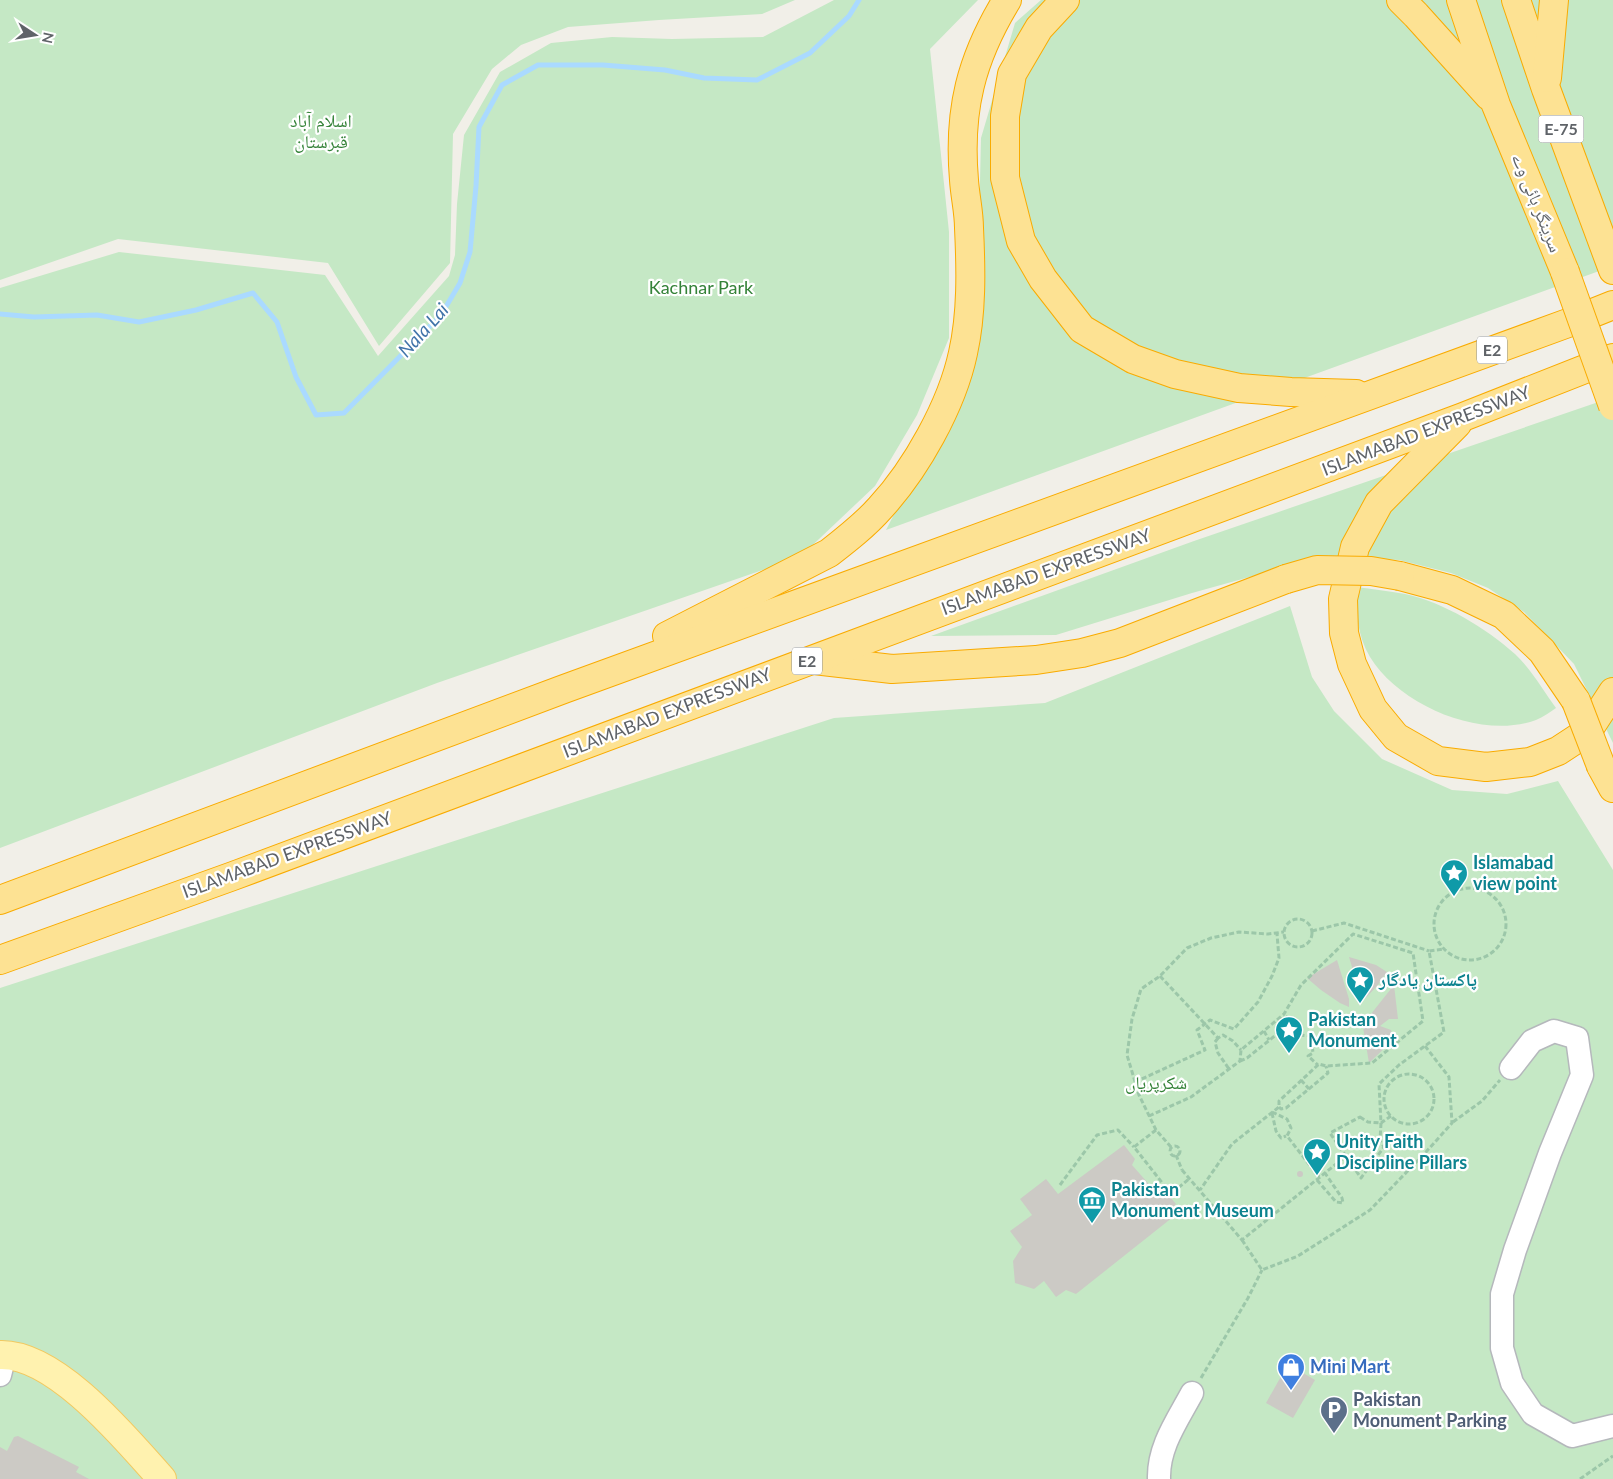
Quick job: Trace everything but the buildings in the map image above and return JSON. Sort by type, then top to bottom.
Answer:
[{"type":"highway","points":[[564,689],[829,553],[881,508],[924,447],[944,409],[956,378],[963,352],[967,324],[970,261],[969,225],[964,180],[963,116],[968,89],[978,57],[990,29],[1007,0]]},
{"type":"highway","points":[[1065,0],[1039,28],[1012,74],[1006,116],[1005,178],[1021,241],[1043,279],[1082,329],[1133,359],[1175,374],[1239,388],[1292,392],[1370,394]]},
{"type":"highway","name":"سرینگر ہائی وے","points":[[1461,0],[1496,105],[1565,272],[1613,406]]},
{"type":"highway","name":"E-75","points":[[1516,0],[1546,89],[1611,263]]},
{"type":"highway","points":[[1546,89],[1554,0]]},
{"type":"highway","points":[[1408,8],[1496,105]]},
{"type":"highway","name":"E2","points":[[0,900],[564,689],[1613,305]]},
{"type":"highway","name":"ISLAMABAD EXPRESSWAY","points":[[0,960],[242,872],[1463,417],[1613,358]]},
{"type":"highway","points":[[1463,417],[1379,503],[1354,547],[1343,598],[1344,633],[1352,664],[1374,709],[1396,737],[1438,761],[1486,768],[1530,762],[1558,750],[1587,732],[1613,692]]},
{"type":"highway","points":[[810,660],[892,669],[1036,660],[1082,653],[1120,643],[1286,579],[1317,570],[1372,571],[1400,576],[1452,590],[1504,616],[1542,651],[1576,701],[1607,777]]},
{"type":"main road","points":[[2,1361],[21,1358],[44,1368],[84,1395],[162,1479]]},
{"type":"street","points":[[1511,1068],[1532,1041],[1554,1031],[1577,1038],[1582,1074],[1550,1153],[1515,1250],[1502,1294],[1502,1348],[1512,1383],[1533,1414],[1572,1436],[1613,1426]]},
{"type":"street","points":[[1159,1479],[1160,1460],[1164,1446],[1192,1393]]},
{"type":"path","points":[[1312,931],[1344,923],[1429,951],[1444,949],[1459,959],[1470,961],[1482,959],[1493,953],[1501,944],[1506,933],[1504,910],[1497,900],[1488,892],[1476,888],[1464,888],[1453,892],[1443,900],[1437,910],[1434,922],[1435,932],[1440,945],[1444,949]]},
{"type":"path","points":[[1295,920],[1304,921],[1312,931],[1310,940],[1303,946],[1298,947],[1287,941],[1284,932],[1288,924],[1295,920]]},
{"type":"path","points":[[1171,1147],[1156,1130],[1138,1095],[1127,1055],[1132,1019],[1141,989],[1160,976],[1187,948],[1211,938],[1238,932],[1277,934],[1284,932]]},
{"type":"path","points":[[1135,1082],[1205,1050],[1197,1030],[1210,1020],[1234,1029],[1258,1002],[1279,958],[1277,934]]},
{"type":"path","points":[[1240,1062],[1241,1050],[1284,1014],[1301,985],[1353,934],[1413,953],[1423,1021],[1372,1063],[1318,1065],[1308,1056],[1313,1052],[1311,1036],[1300,1036],[1284,1014]]},
{"type":"path","points":[[1390,1116],[1381,1123],[1368,1122],[1360,1117],[1330,1133],[1361,1178],[1384,1147],[1380,1141],[1381,1123],[1379,1084],[1399,1065],[1444,1032],[1429,951]]},
{"type":"path","points":[[1160,976],[1218,1038]]},
{"type":"path","points":[[1149,1116],[1191,1097],[1290,1024]]},
{"type":"path","points":[[1264,1031],[1269,1040]]},
{"type":"path","points":[[1229,1070],[1218,1053],[1215,1042],[1223,1035],[1233,1041],[1241,1050]]},
{"type":"path","points":[[1425,1046],[1449,1077],[1452,1123]]},
{"type":"path","points":[[1279,1107],[1279,1101],[1318,1065]]},
{"type":"path","points":[[1279,1107],[1281,1109],[1286,1108],[1328,1073],[1326,1066]]},
{"type":"path","points":[[1192,1393],[1248,1298],[1262,1270],[1298,1256],[1370,1210],[1452,1123],[1482,1101],[1511,1068]]},
{"type":"path","points":[[1404,1074],[1420,1076],[1432,1087],[1435,1095],[1434,1104],[1432,1112],[1426,1118],[1410,1125],[1401,1123],[1390,1116],[1384,1097],[1390,1082],[1397,1077],[1404,1074]]},
{"type":"path","points":[[1301,1080],[1309,1089]]},
{"type":"path","points":[[1200,1190],[1232,1144],[1279,1107]]},
{"type":"path","points":[[1272,1112],[1276,1131],[1281,1138],[1286,1136]]},
{"type":"path","points":[[1272,1112],[1288,1119],[1291,1128],[1287,1136],[1336,1202],[1343,1203],[1342,1198],[1325,1173]]},
{"type":"path","points":[[1060,1185],[1097,1135],[1118,1130],[1134,1146],[1171,1194],[1190,1178]]},
{"type":"path","points":[[1134,1146],[1156,1130]]},
{"type":"path","points":[[1171,1147],[1176,1146],[1178,1148],[1179,1152],[1176,1155]]},
{"type":"path","points":[[1171,1147],[1170,1153],[1176,1155]]},
{"type":"path","points":[[1176,1155],[1182,1170],[1242,1240],[1262,1270]]},
{"type":"path","points":[[1242,1240],[1346,1156]]},
{"type":"path","points":[[1580,1479],[1613,1456]]},
{"type":"green space","name":"اسلام آباد قبرستان","points":[[0,0],[795,0],[762,14],[568,27],[521,45],[492,69],[453,134],[450,263],[379,346],[328,263],[118,239],[0,280]]},
{"type":"green space","name":"Kachnar Park","points":[[834,0],[978,0],[930,49],[949,232],[949,338],[917,415],[875,486],[800,557],[437,683],[0,848],[0,288],[119,252],[325,275],[378,356],[449,276],[455,255],[457,204],[464,135],[500,72],[551,43],[612,37],[672,39],[763,37]]},
{"type":"green space","points":[[1041,0],[1613,0],[1613,266],[886,530],[976,355],[981,138],[1015,23]]},
{"type":"green space","points":[[1613,397],[1613,743],[1574,664],[1524,612],[1488,588],[1451,573],[1399,560],[1325,556],[1192,593],[1056,635],[931,636],[1194,541]]},
{"type":"green space","points":[[1356,587],[1419,598],[1463,617],[1504,644],[1515,654],[1532,673],[1556,708],[1536,720],[1515,725],[1491,725],[1468,722],[1421,704],[1384,675],[1370,657],[1362,640],[1358,623]]},
{"type":"green space","name":"شکرپریاں","points":[[1290,606],[1312,677],[1334,711],[1382,759],[1452,790],[1507,794],[1558,781],[1613,870],[1613,1479],[0,1479],[0,988],[834,718],[1045,703]]},
{"type":"waterway","name":"Nala Lai","points":[[0,314],[34,317],[97,315],[139,322],[196,310],[253,293],[277,322],[296,377],[316,415],[344,413],[441,315],[460,283],[470,252],[479,127],[502,85],[538,65],[603,65],[665,70],[704,78],[757,80],[810,53],[849,16],[859,0]]},
{"type":"place","name":"Islamabad view point","points":[[1454,897]]},
{"type":"place","name":"پاکستان یادگار","points":[[1360,1004]]},
{"type":"place","name":"Pakistan Monument","points":[[1289,1054]]},
{"type":"place","name":"Unity Faith Discipline Pillars","points":[[1317,1176]]},
{"type":"place","name":"Pakistan Monument Museum","points":[[1092,1224]]},
{"type":"place","name":"Mini Mart","points":[[1291,1391]]},
{"type":"place","name":"Pakistan Monument Parking","points":[[1334,1434]]}]
